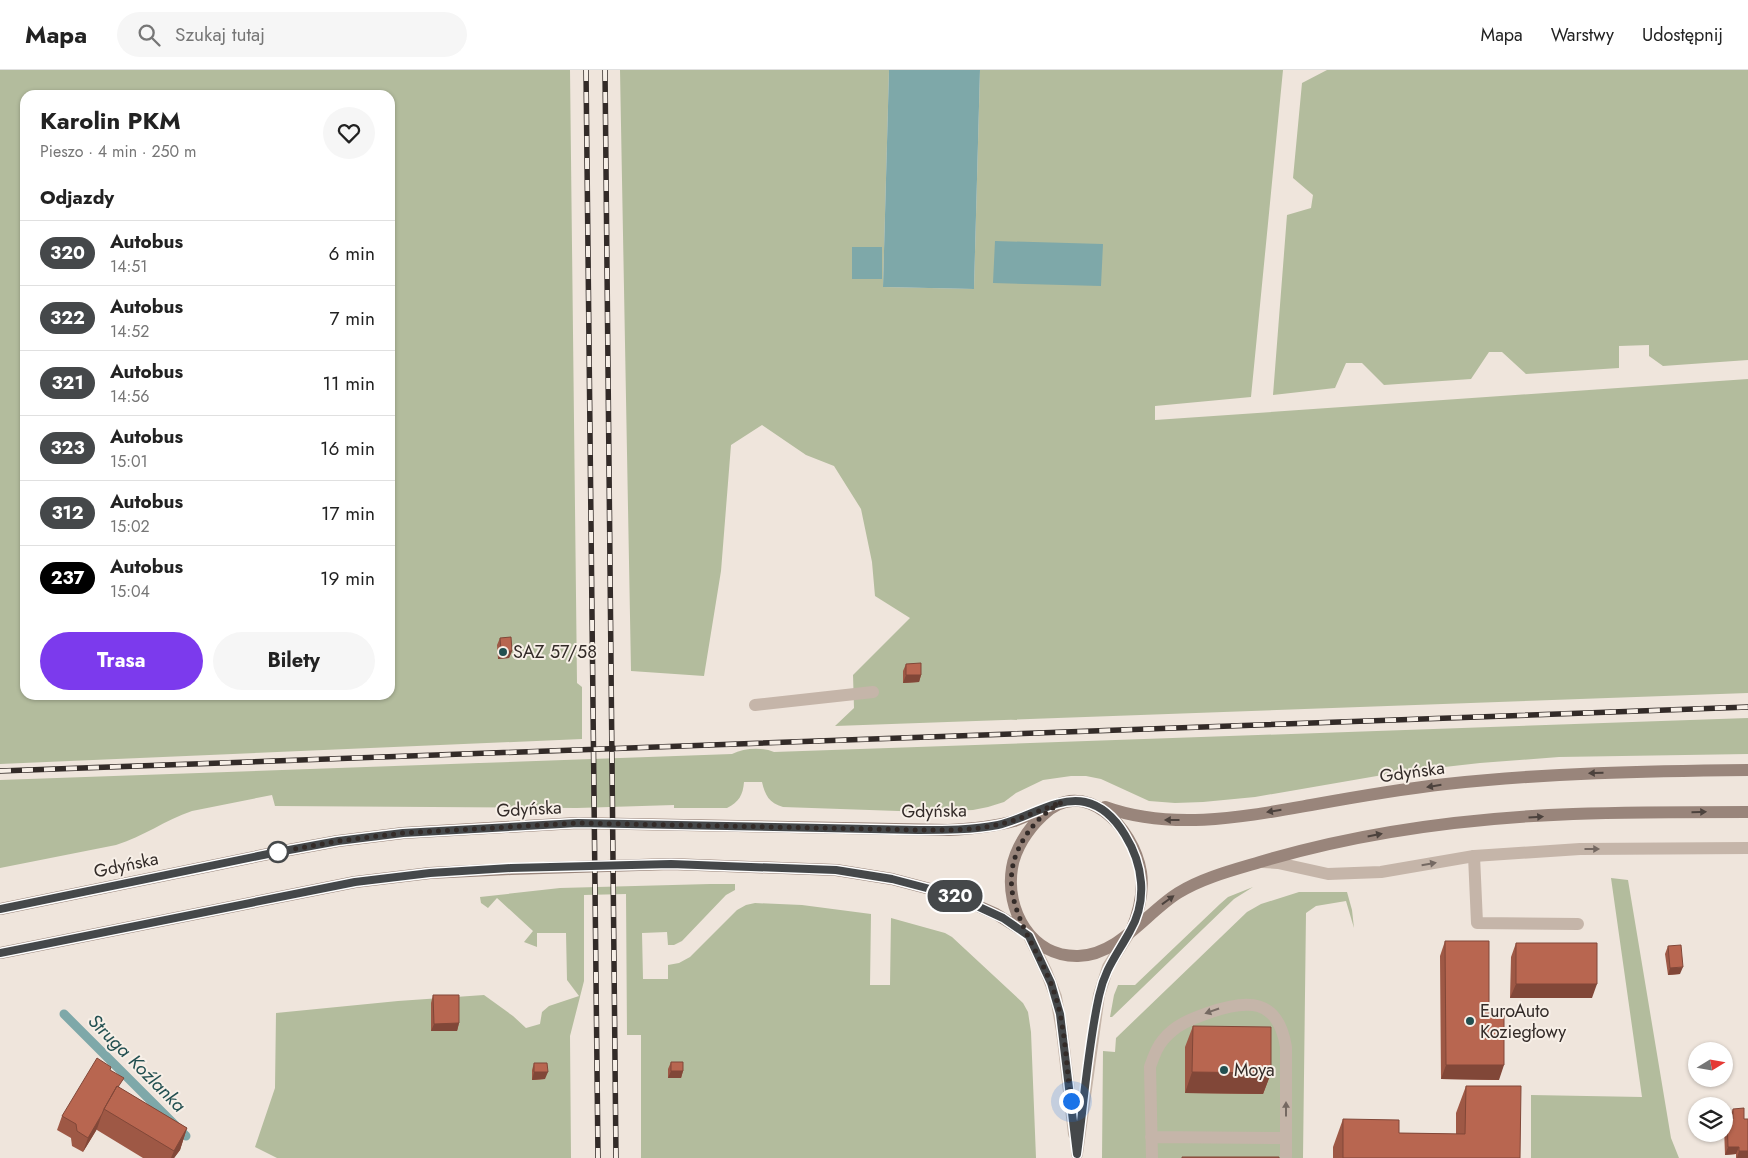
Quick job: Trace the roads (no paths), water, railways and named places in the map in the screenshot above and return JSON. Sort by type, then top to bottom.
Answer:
[{"type":"main road","name":"Gdyńska","points":[[1086,802],[1118,812],[1153,819],[1190,820],[1264,813],[1443,784],[1511,777],[1625,772],[1748,770]]},
{"type":"main road","name":"Gdyńska","points":[[0,909],[286,850],[403,833],[578,823],[919,830],[966,829],[999,825],[1062,802]]},
{"type":"main road","points":[[1029,936],[1014,904],[1011,886],[1012,865],[1020,846],[1036,823],[1049,810],[1062,802],[1086,802],[1096,806],[1114,819],[1124,832],[1137,858],[1141,874],[1141,899],[1131,931]]},
{"type":"main road","points":[[0,953],[355,882],[430,873],[511,868],[671,864],[836,870],[892,879],[953,895],[1003,918],[1044,948],[1060,954],[1078,956],[1104,949],[1131,931],[1164,903],[1183,890],[1258,862],[1327,844],[1399,831],[1468,822],[1572,814],[1748,812]]},
{"type":"street","points":[[755,705],[873,692]]},
{"type":"street","points":[[1258,862],[1278,863],[1328,874],[1381,872],[1474,856],[1580,849],[1748,848]]},
{"type":"street","points":[[1474,856],[1477,923],[1578,924]]},
{"type":"street","points":[[1077,1156],[1099,995],[1108,967],[1131,931]]},
{"type":"street","points":[[1029,936],[1051,983],[1060,1014],[1077,1156]]},
{"type":"street","points":[[1152,1158],[1150,1067],[1154,1054],[1162,1040],[1189,1020],[1224,1007],[1242,1004],[1266,1009],[1275,1017],[1283,1032],[1286,1047],[1286,1158]]},
{"type":"street","points":[[1151,1138],[1286,1138]]},
{"type":"water","points":[[889,70],[980,70],[974,289],[883,287]]},
{"type":"water","points":[[995,241],[1103,244],[1101,286],[993,283]]},
{"type":"water","points":[[852,247],[882,247],[882,279],[852,279]]},
{"type":"waterway","name":"Struga Koźlanka","points":[[64,1014],[186,1136]]},
{"type":"railway","points":[[586,70],[598,1158]]},
{"type":"railway","points":[[605,70],[616,1158]]},
{"type":"railway","points":[[0,771],[1748,707]]},
{"type":"place","name":"SAZ 57/58","points":[[503,652]]},
{"type":"place","name":"EuroAuto Koziegłowy","points":[[1470,1021]]},
{"type":"place","name":"Moya","points":[[1224,1070]]}]
